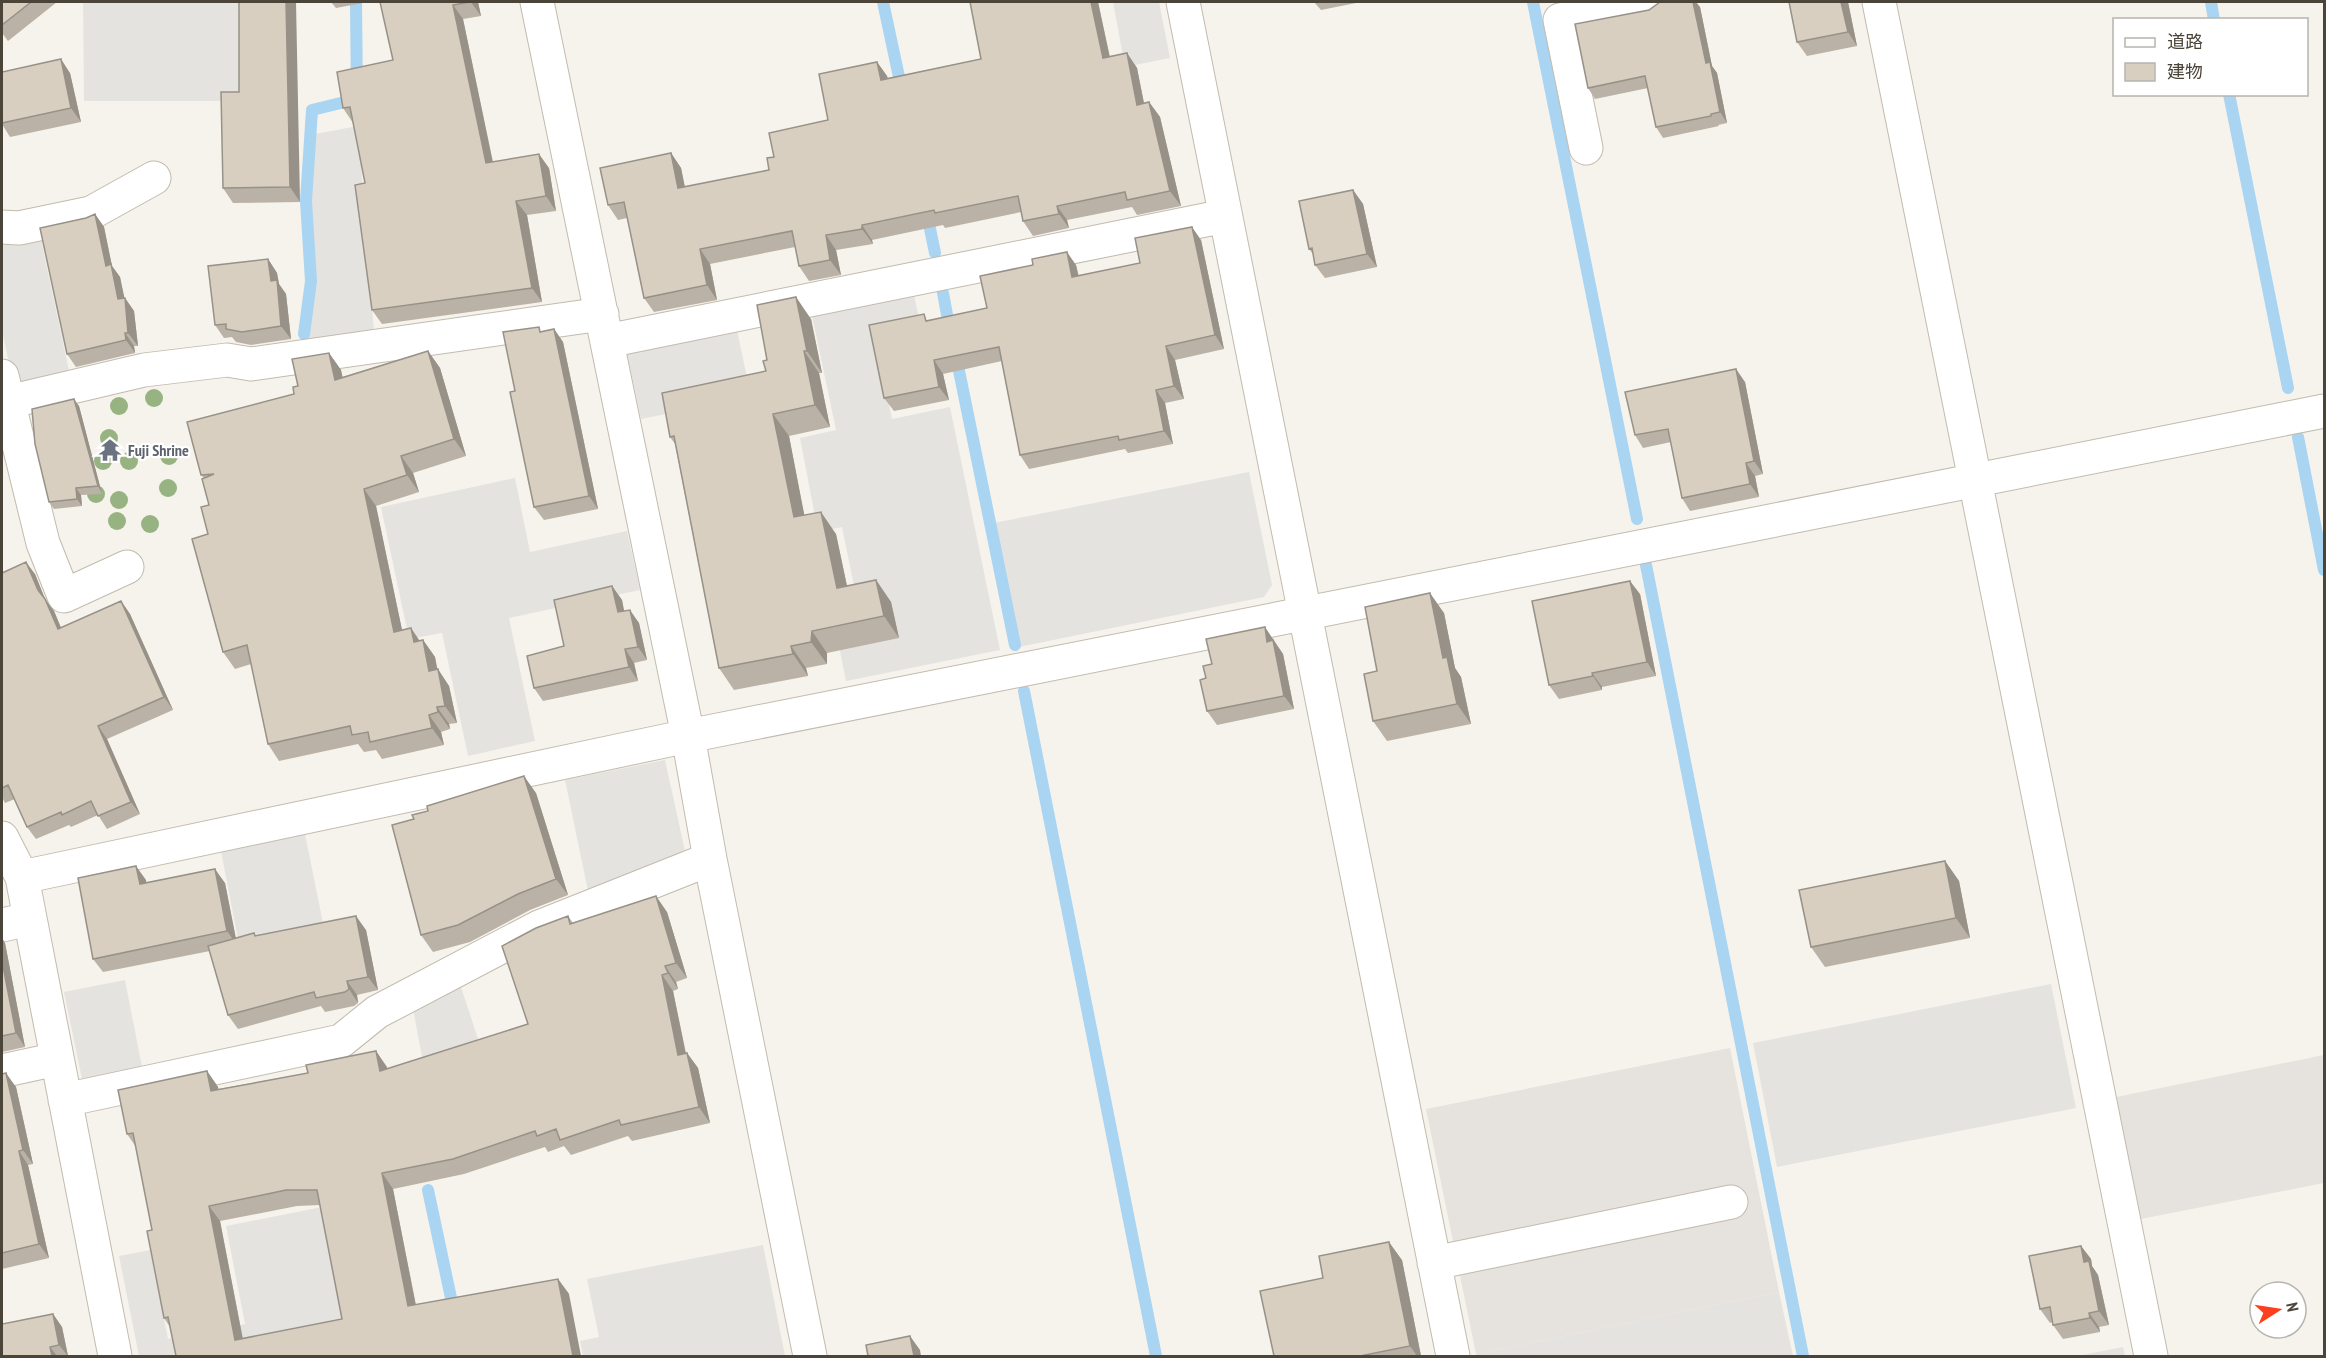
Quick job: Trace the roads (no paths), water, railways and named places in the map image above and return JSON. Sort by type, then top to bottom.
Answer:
[{"type":"street","points":[[537,2],[688,736],[710,859],[810,1356]]},
{"type":"street","points":[[1183,2],[1453,1356]]},
{"type":"street","points":[[1586,148],[1560,20],[1653,2]]},
{"type":"street","points":[[1879,2],[2151,1356]]},
{"type":"street","points":[[2,227],[19,228],[91,213],[154,178]]},
{"type":"street","points":[[127,567],[64,596],[43,543],[5,389],[227,360],[251,364],[604,327],[1226,216]]},
{"type":"street","points":[[22,877],[688,736],[2325,411]]},
{"type":"street","points":[[2,838],[22,877],[16,922],[57,1059],[115,1356]]},
{"type":"street","points":[[65,1100],[341,1041],[377,1012],[539,927],[710,859]]},
{"type":"street","points":[[2,1071],[57,1059]]},
{"type":"street","points":[[1434,1263],[1731,1202]]},
{"type":"waterway","points":[[304,334],[311,281],[306,201],[312,110],[357,99],[356,2]]},
{"type":"waterway","points":[[883,2],[902,91]]},
{"type":"waterway","points":[[1533,2],[1637,519]]},
{"type":"waterway","points":[[2211,2],[2214,18]]},
{"type":"waterway","points":[[2229,96],[2288,388]]},
{"type":"waterway","points":[[927,214],[935,253]]},
{"type":"waterway","points":[[943,293],[950,331]]},
{"type":"waterway","points":[[956,356],[1015,645]]},
{"type":"waterway","points":[[2298,437],[2324,570]]},
{"type":"waterway","points":[[1646,565],[1803,1356]]},
{"type":"waterway","points":[[1024,691],[1156,1356]]},
{"type":"waterway","points":[[428,1190],[454,1312]]},
{"type":"place","name":"Fuji Shrine","points":[[110,450]]}]
